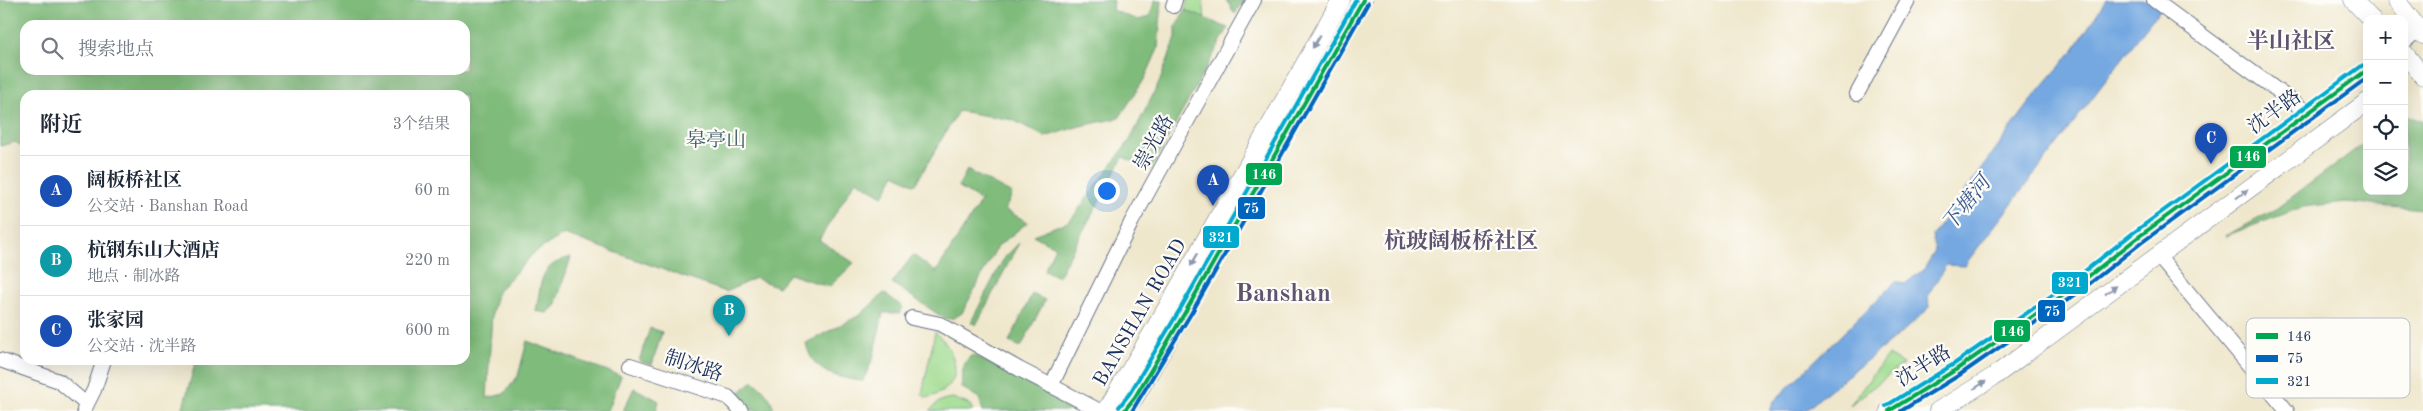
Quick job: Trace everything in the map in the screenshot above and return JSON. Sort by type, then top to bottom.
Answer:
[{"type":"main road","name":"BANSHAN ROAD","points":[[1106,411],[1171,301],[1341,0]]},
{"type":"main road","name":"BANSHAN ROAD","points":[[1124,411],[1135,397],[1177,325],[1363,0]]},
{"type":"main road","points":[[2353,0],[2368,15]]},
{"type":"main road","points":[[2396,0],[2422,30]]},
{"type":"main road","name":"沈半路","points":[[1889,411],[1957,369],[2061,298],[2137,238],[2363,73]]},
{"type":"main road","points":[[1938,411],[1993,377],[2363,105]]},
{"type":"street","name":"崇光路","points":[[1051,386],[1132,221],[1254,0]]},
{"type":"street","points":[[1857,94],[1908,0]]},
{"type":"street","points":[[2154,0],[2308,113]]},
{"type":"street","points":[[2408,39],[2422,30]]},
{"type":"street","points":[[2158,256],[2246,362]]},
{"type":"street","points":[[912,318],[940,324],[1100,411]]},
{"type":"street","points":[[0,360],[59,381],[85,407],[94,390],[102,365]]},
{"type":"street","name":"制冰路","points":[[630,365],[728,397],[741,411]]},
{"type":"street","points":[[2276,398],[2287,411]]},
{"type":"green space","name":"皋亭山","points":[[0,0],[1113,0],[1112,10],[1138,20],[1149,17],[1155,0],[1162,0],[1158,49],[1145,78],[1119,118],[1080,126],[1045,137],[1013,120],[958,111],[915,185],[895,174],[883,196],[856,180],[819,240],[854,263],[829,287],[789,274],[778,287],[755,278],[726,292],[564,234],[534,253],[498,291],[492,313],[487,398],[504,394],[518,376],[527,341],[621,376],[608,411],[182,411],[195,365],[470,365],[470,90],[20,90],[20,145],[15,142],[0,146]]},
{"type":"green space","points":[[1188,0],[1203,0],[1205,19],[1185,10]]},
{"type":"green space","points":[[1226,0],[1243,0],[1235,14]]},
{"type":"green space","points":[[1185,10],[1228,28],[1151,169],[1123,157],[1058,277],[1044,270],[1055,247],[1033,235],[1070,221],[1130,140],[1159,83],[1176,38],[1176,26]]},
{"type":"green space","points":[[2408,116],[2423,122],[2423,209],[2346,202],[2303,207],[2225,236],[2273,211],[2363,144],[2363,195],[2408,195]]},
{"type":"green space","points":[[967,170],[1012,194],[1005,210],[1028,222],[997,247],[962,313],[954,318],[945,319],[892,283],[913,255],[936,272],[981,201],[958,187]]},
{"type":"green space","points":[[1019,243],[976,325],[971,322],[1004,258]]},
{"type":"green space","points":[[571,257],[555,306],[547,313],[536,311],[543,276],[552,265]]},
{"type":"green space","points":[[884,293],[903,307],[900,313],[883,313],[873,358],[863,381],[835,376],[820,367],[809,353],[806,343],[860,315]]},
{"type":"green space","points":[[1032,294],[1045,300],[1021,347],[1009,342]]},
{"type":"green space","points":[[650,328],[662,332],[652,365],[639,361]]},
{"type":"green space","points":[[935,332],[950,351],[955,370],[953,379],[948,387],[939,394],[926,398],[922,394]]},
{"type":"green space","points":[[973,355],[1071,406],[1076,411],[983,411],[979,398],[961,387],[964,365]]},
{"type":"green space","points":[[1888,355],[1903,364],[1850,405]]},
{"type":"green space","points":[[753,381],[767,394],[774,411],[753,411],[737,394]]},
{"type":"green space","points":[[634,388],[659,401],[656,411],[623,411]]},
{"type":"green space","points":[[953,398],[970,405],[973,411],[930,411],[940,402]]},
{"type":"water","name":"下塘河","points":[[2106,0],[2167,0],[1964,266],[1946,265],[1928,295],[1929,308],[1899,335],[1805,411],[1770,411],[1774,401],[1896,281],[1905,284],[1924,269],[1935,251],[1932,236],[2039,90],[2073,51]]},
{"type":"transit line","name":"321","points":[[1119,407],[1130,393],[1182,306],[1356,0]]},
{"type":"transit line","name":"146","points":[[1124,411],[1135,397],[1187,309],[1363,0]]},
{"type":"transit line","name":"75","points":[[1132,411],[1192,312],[1368,3]]},
{"type":"transit line","name":"321","points":[[1886,406],[1954,364],[2071,282],[2133,233],[2363,65]]},
{"type":"transit line","name":"146","points":[[1889,411],[1957,369],[2075,287],[2137,238],[2363,73]]},
{"type":"transit line","name":"75","points":[[1901,411],[1961,374],[2079,292],[2141,243],[2363,81]]},
{"type":"place","name":"张家园","points":[[2211,164]]},
{"type":"place","name":"阔板桥社区","points":[[1213,206]]},
{"type":"place","name":"杭钢东山大酒店","points":[[729,336]]},
{"type":"district","name":"半山社区","points":[[2291,40]]},
{"type":"district","name":"杭玻阔板桥社区","points":[[1461,240]]},
{"type":"district","name":"Banshan","points":[[1283,292]]}]
